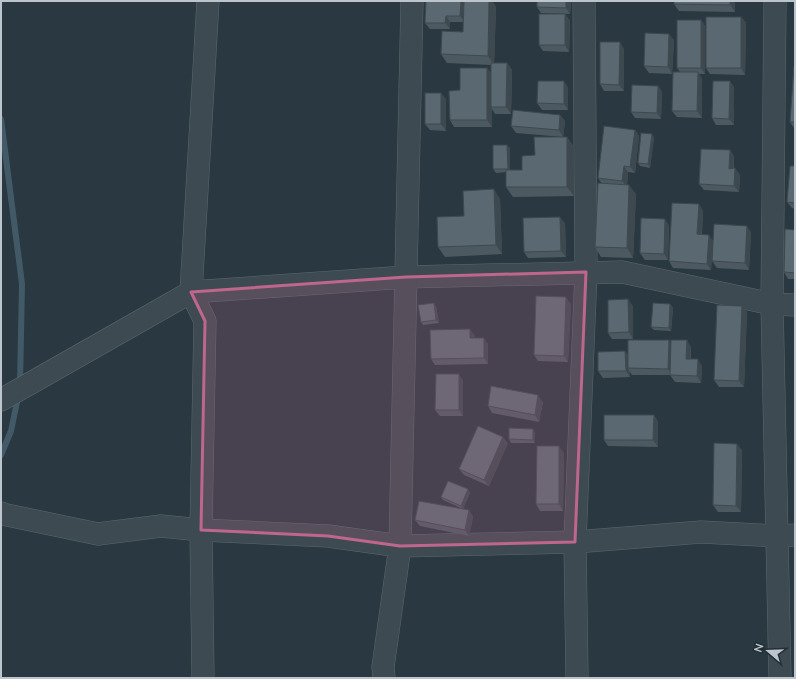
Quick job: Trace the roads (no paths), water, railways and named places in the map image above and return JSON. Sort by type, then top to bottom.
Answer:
[{"type":"street","points":[[203,678],[201,530],[205,321],[191,292],[208,1]]},
{"type":"street","points":[[384,678],[383,667],[400,546],[412,1]]},
{"type":"street","points":[[577,678],[574,542],[586,272],[584,1]]},
{"type":"street","points":[[775,1],[772,304],[786,535],[780,678]]},
{"type":"street","points":[[1,400],[191,292],[406,277],[622,272],[772,304],[795,305]]},
{"type":"street","points":[[1,513],[98,534],[161,526],[201,530],[328,536],[400,546],[574,542],[700,532],[786,535]]},
{"type":"waterway","points":[[1,119],[22,284],[20,384]]},
{"type":"waterway","points":[[1,455],[11,431],[18,397]]}]
